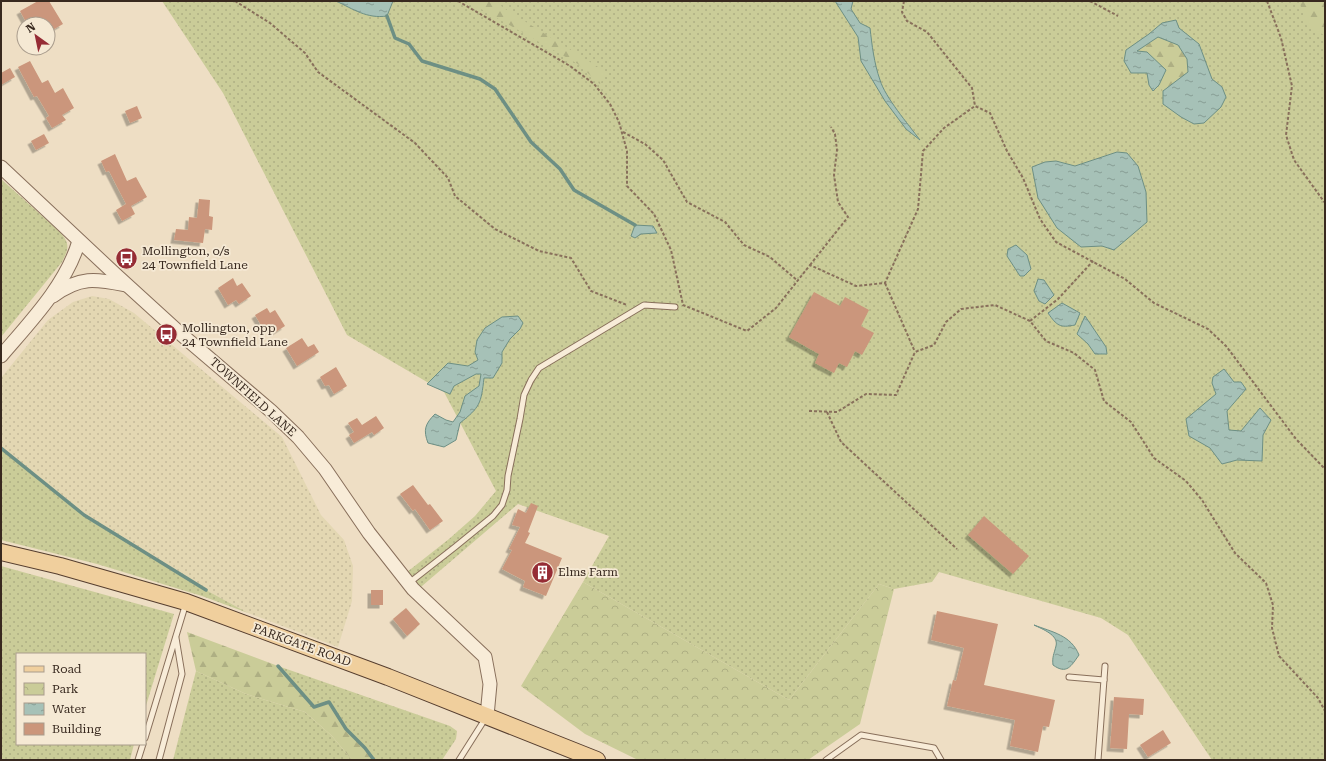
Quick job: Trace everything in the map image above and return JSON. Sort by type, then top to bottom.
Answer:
[{"type":"main road","name":"PARKGATE ROAD","points":[[1,552],[60,566],[186,602],[388,677],[597,760]]},
{"type":"street","name":"TOWNFIELD LANE","points":[[1,167],[127,285],[182,335],[271,410],[298,437],[325,469],[369,533],[415,592],[485,657],[490,684],[487,716]]},
{"type":"street","points":[[1,356],[46,301],[67,271],[79,241]]},
{"type":"street","points":[[46,301],[62,289],[79,281],[99,280],[127,285]]},
{"type":"lane","points":[[408,583],[493,516],[502,505],[507,490],[508,476],[524,395],[539,368],[644,305],[675,307]]},
{"type":"lane","points":[[146,735],[186,602]]},
{"type":"lane","points":[[159,760],[182,674],[176,635]]},
{"type":"lane","points":[[1098,760],[1105,666]]},
{"type":"lane","points":[[1069,677],[1104,680]]},
{"type":"lane","name":"TOWNFIELD LANE","points":[[459,760],[487,716]]},
{"type":"lane","points":[[826,760],[860,735],[934,748],[941,760]]},
{"type":"lane","points":[[138,760],[143,745]]},
{"type":"path","points":[[235,1],[270,23],[305,53],[318,72],[415,143],[448,178],[455,196],[495,230],[539,250],[570,258],[591,291],[627,305],[632,312]]},
{"type":"path","points":[[458,1],[564,62],[594,84],[610,104],[619,122],[627,151],[627,186],[654,214],[671,250],[683,305],[748,331],[776,308],[848,217],[838,202],[834,175],[837,150],[835,134],[831,127]]},
{"type":"path","points":[[904,1],[902,12],[907,21],[927,32],[972,88],[975,106]]},
{"type":"path","points":[[1090,1],[1118,16]]},
{"type":"path","points":[[1267,1],[1281,38],[1292,86],[1286,135],[1294,160],[1325,203]]},
{"type":"path","points":[[975,106],[990,112],[1007,151],[1023,178],[1040,219],[1056,242],[1126,279],[1154,303],[1208,329],[1226,346],[1296,439],[1325,469]]},
{"type":"path","points":[[915,352],[885,283],[918,209],[923,151],[944,128],[975,106]]},
{"type":"path","points":[[622,132],[645,144],[663,160],[688,202],[725,222],[744,245],[770,258],[798,281]]},
{"type":"path","points":[[1030,321],[1058,299],[1093,261]]},
{"type":"path","points":[[810,265],[856,286],[885,283]]},
{"type":"path","points":[[809,411],[837,412],[866,394],[896,395],[915,352],[934,345],[946,322],[961,309],[995,304],[1030,321],[1046,341],[1074,354],[1095,370],[1104,401],[1130,422],[1154,458],[1186,481],[1202,500],[1234,554],[1266,583],[1273,605],[1272,628],[1279,656],[1318,698],[1325,711]]},
{"type":"path","points":[[827,412],[841,442],[957,549]]},
{"type":"shaded area","points":[[92,296],[109,299],[134,313],[282,437],[321,515],[344,540],[353,566],[352,601],[338,647],[248,613],[206,590],[84,515],[1,448],[1,378],[48,320],[73,302]]},
{"type":"green space","points":[[162,1],[1325,1],[1325,760],[1212,760],[1128,635],[1101,618],[939,572],[932,582],[894,589],[879,584],[789,700],[583,582],[609,536],[518,504],[415,592],[402,576],[449,539],[475,516],[496,491],[444,392],[347,335],[223,93]]},
{"type":"green space","points":[[467,1],[498,1],[502,7],[606,72],[600,84],[578,64]]},
{"type":"green space","points":[[1299,1],[1325,1],[1325,35],[1307,26]]},
{"type":"green space","points":[[1158,37],[1178,45],[1187,59],[1188,73],[1163,91],[1159,85],[1166,69],[1137,51]]},
{"type":"green space","points":[[1,179],[60,232],[66,240],[67,250],[62,262],[1,337]]},
{"type":"green space","points":[[1,448],[84,515],[206,590],[248,613],[202,596],[97,564],[1,540]]},
{"type":"green space","points":[[1,566],[174,614],[146,706],[146,653],[16,653],[16,745],[134,745],[130,760],[1,760]]},
{"type":"green space","points":[[583,582],[789,700],[879,584],[894,589],[860,724],[808,760],[638,760],[585,734],[521,686]]},
{"type":"green space","points":[[187,632],[278,666],[314,707],[329,702],[346,729],[365,748],[374,760],[352,760],[332,736],[305,712],[246,694],[196,671]]},
{"type":"green space","points":[[278,666],[450,726],[457,731],[456,739],[442,760],[374,760],[365,748],[346,729],[329,702],[314,707]]},
{"type":"green space","points":[[196,671],[246,694],[305,712],[332,736],[352,760],[173,760]]},
{"type":"water","points":[[336,1],[393,1],[387,16],[380,17],[360,13]]},
{"type":"water","points":[[835,1],[853,1],[851,9],[860,23],[870,28],[875,61],[883,87],[897,110],[920,140],[906,129],[885,101],[861,61],[858,37]]},
{"type":"water","points":[[1176,20],[1179,28],[1199,44],[1212,79],[1222,87],[1226,97],[1221,107],[1204,123],[1194,124],[1163,104],[1163,91],[1188,72],[1187,59],[1178,45],[1158,37],[1137,51],[1147,52],[1166,70],[1159,85],[1153,91],[1149,85],[1147,73],[1131,73],[1124,61],[1126,50],[1162,23]]},
{"type":"water","points":[[1117,152],[1127,153],[1138,166],[1146,192],[1147,222],[1114,250],[1102,246],[1081,247],[1057,228],[1038,198],[1032,167],[1045,162],[1056,161],[1075,166]]},
{"type":"water","points":[[635,225],[653,226],[657,233],[641,234],[635,238],[631,236]]},
{"type":"water","points":[[1016,245],[1027,255],[1031,269],[1024,276],[1020,276],[1007,256],[1008,249]]},
{"type":"water","points":[[1038,279],[1044,280],[1054,295],[1045,304],[1039,301],[1034,291]]},
{"type":"water","points":[[1062,303],[1080,313],[1075,325],[1059,325],[1048,313]]},
{"type":"water","points":[[518,316],[523,323],[520,329],[510,339],[502,352],[502,363],[493,378],[484,378],[482,394],[476,409],[460,423],[456,440],[444,447],[428,443],[425,431],[429,421],[435,414],[453,422],[460,412],[465,396],[479,386],[481,374],[476,374],[454,386],[450,394],[427,384],[448,363],[468,366],[478,360],[475,352],[477,340],[485,328],[502,317]]},
{"type":"water","points":[[1085,316],[1106,347],[1107,354],[1095,354],[1088,344],[1077,334]]},
{"type":"water","points":[[1224,369],[1234,382],[1241,382],[1246,389],[1227,411],[1229,430],[1241,431],[1260,408],[1271,420],[1263,435],[1262,461],[1237,460],[1222,464],[1210,448],[1189,436],[1186,419],[1216,394],[1212,383],[1213,377]]},
{"type":"water","points":[[1034,625],[1060,635],[1076,648],[1079,655],[1071,666],[1062,669],[1053,665],[1056,646],[1055,639],[1049,633]]},
{"type":"building","points":[[38,1],[49,1],[63,24],[56,28],[56,16],[23,16],[20,11]]},
{"type":"building","points":[[30,61],[42,83],[48,80],[55,93],[63,88],[74,108],[62,115],[66,120],[52,128],[46,118],[49,116],[37,96],[34,97],[18,67]]},
{"type":"building","points":[[10,68],[15,77],[1,85],[1,73]]},
{"type":"building","points":[[137,106],[142,118],[130,123],[125,111]]},
{"type":"building","points":[[44,134],[49,143],[36,150],[31,141]]},
{"type":"building","points":[[115,154],[127,181],[136,177],[147,197],[131,206],[135,214],[122,221],[116,210],[126,204],[109,171],[106,172],[101,161]]},
{"type":"building","points":[[199,199],[210,200],[209,216],[213,217],[212,230],[205,229],[203,243],[174,240],[176,229],[188,230],[189,217],[197,218]]},
{"type":"building","points":[[233,278],[237,286],[242,283],[251,296],[239,304],[236,300],[228,305],[218,288]]},
{"type":"building","points":[[814,292],[840,306],[845,297],[869,310],[861,326],[874,333],[862,355],[855,351],[847,367],[839,363],[834,373],[815,363],[819,354],[789,337]]},
{"type":"building","points":[[267,308],[270,313],[275,310],[285,326],[274,333],[271,328],[265,332],[255,315]]},
{"type":"building","points":[[302,338],[308,347],[314,344],[319,352],[297,366],[286,348]]},
{"type":"building","points":[[336,367],[347,386],[334,394],[329,385],[325,386],[320,377]]},
{"type":"building","points":[[376,416],[384,428],[374,435],[372,432],[354,443],[349,435],[354,432],[348,423],[357,418],[362,425]]},
{"type":"building","points":[[413,485],[428,505],[430,504],[443,521],[430,530],[415,509],[413,511],[400,494]]},
{"type":"building","points":[[531,503],[538,506],[528,532],[530,533],[525,543],[562,558],[546,596],[523,587],[525,581],[502,569],[512,550],[509,549],[520,527],[512,525],[518,509],[526,513]]},
{"type":"building","points":[[984,516],[1029,556],[1013,574],[968,535]]},
{"type":"building","points":[[371,590],[383,590],[383,605],[371,605]]},
{"type":"building","points":[[406,608],[420,624],[407,636],[393,619]]},
{"type":"building","points":[[937,611],[998,624],[984,685],[1055,700],[1049,727],[1043,726],[1038,752],[1010,746],[1015,720],[947,706],[953,680],[956,681],[964,648],[931,640]]},
{"type":"building","points":[[1114,697],[1144,699],[1143,715],[1129,714],[1127,749],[1110,748]]},
{"type":"building","points":[[1163,730],[1171,743],[1148,757],[1140,745]]},
{"type":"waterway","points":[[387,16],[395,38],[409,44],[422,61],[480,79],[495,89],[531,142],[560,169],[574,190],[635,225]]},
{"type":"waterway","points":[[1,448],[84,515],[206,590]]},
{"type":"waterway","points":[[278,666],[314,707],[329,702],[346,729],[365,748],[374,760]]},
{"type":"place","name":"Mollington, o/s 24 Townfield Lane","points":[[126,258]]},
{"type":"place","name":"Mollington, opp 24 Townfield Lane","points":[[167,335]]},
{"type":"place","name":"Elms Farm","points":[[542,572]]}]
